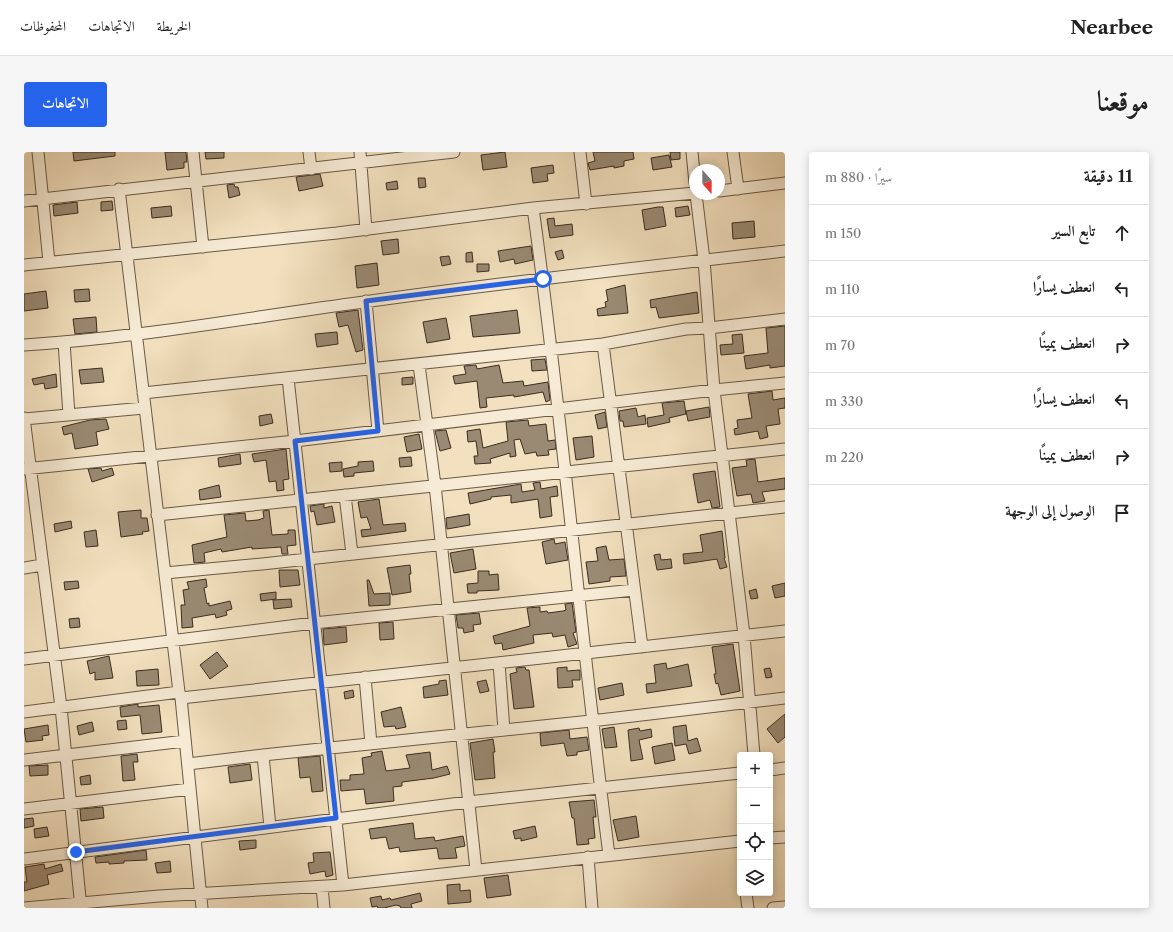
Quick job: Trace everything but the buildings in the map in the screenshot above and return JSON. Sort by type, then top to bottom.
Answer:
[{"type":"street","points":[[38,152],[49,262]]},
{"type":"street","points":[[193,152],[203,247]]},
{"type":"street","points":[[309,152],[311,168]]},
{"type":"street","points":[[24,201],[311,168],[360,158],[454,152]]},
{"type":"street","points":[[580,152],[586,204]]},
{"type":"street","points":[[692,152],[693,164]]},
{"type":"street","points":[[733,152],[738,189]]},
{"type":"street","points":[[360,158],[366,230]]},
{"type":"street","points":[[725,190],[785,184]]},
{"type":"street","points":[[119,189],[144,408],[188,764],[202,908]]},
{"type":"street","points":[[24,265],[366,230],[532,208],[689,195]]},
{"type":"street","points":[[697,200],[704,260],[714,390],[744,636],[754,752]]},
{"type":"street","points":[[532,208],[552,350],[564,472],[586,653],[591,721],[609,855]]},
{"type":"street","points":[[24,345],[136,334],[366,301],[785,251]]},
{"type":"street","points":[[366,301],[378,431]]},
{"type":"street","points":[[143,393],[552,350],[603,344],[686,329],[709,328],[785,319]]},
{"type":"street","points":[[64,342],[69,415]]},
{"type":"street","points":[[603,344],[642,647]]},
{"type":"street","points":[[419,365],[435,485],[440,544],[455,667],[476,870]]},
{"type":"street","points":[[288,378],[343,885]]},
{"type":"street","points":[[27,469],[295,441],[610,402],[714,390],[785,384]]},
{"type":"street","points":[[81,905],[61,707],[42,565],[27,469],[24,419],[144,408]]},
{"type":"street","points":[[157,516],[302,499],[785,449]]},
{"type":"street","points":[[345,495],[352,554]]},
{"type":"street","points":[[165,573],[785,508]]},
{"type":"street","points":[[24,568],[42,565]]},
{"type":"street","points":[[24,659],[314,623],[634,590]]},
{"type":"street","points":[[24,712],[61,707],[321,682],[785,631]]},
{"type":"street","points":[[499,663],[504,730]]},
{"type":"street","points":[[365,677],[371,744]]},
{"type":"street","points":[[188,764],[591,721],[785,698]]},
{"type":"street","points":[[24,760],[185,741]]},
{"type":"street","points":[[263,755],[270,827]]},
{"type":"street","points":[[773,770],[785,768]]},
{"type":"street","points":[[24,858],[468,802],[737,773]]},
{"type":"street","points":[[24,809],[190,789]]},
{"type":"street","points":[[773,838],[785,837]]},
{"type":"street","points":[[24,908],[81,905],[201,894],[322,887],[737,841]]},
{"type":"street","points":[[588,858],[592,908]]},
{"type":"street","points":[[322,887],[324,908]]},
{"type":"street","points":[[746,896],[748,908]]},
{"type":"street","points":[[774,908],[785,907]]},
{"type":"route","points":[[76,852],[336,818],[295,441],[378,431],[366,301],[543,279]]}]
